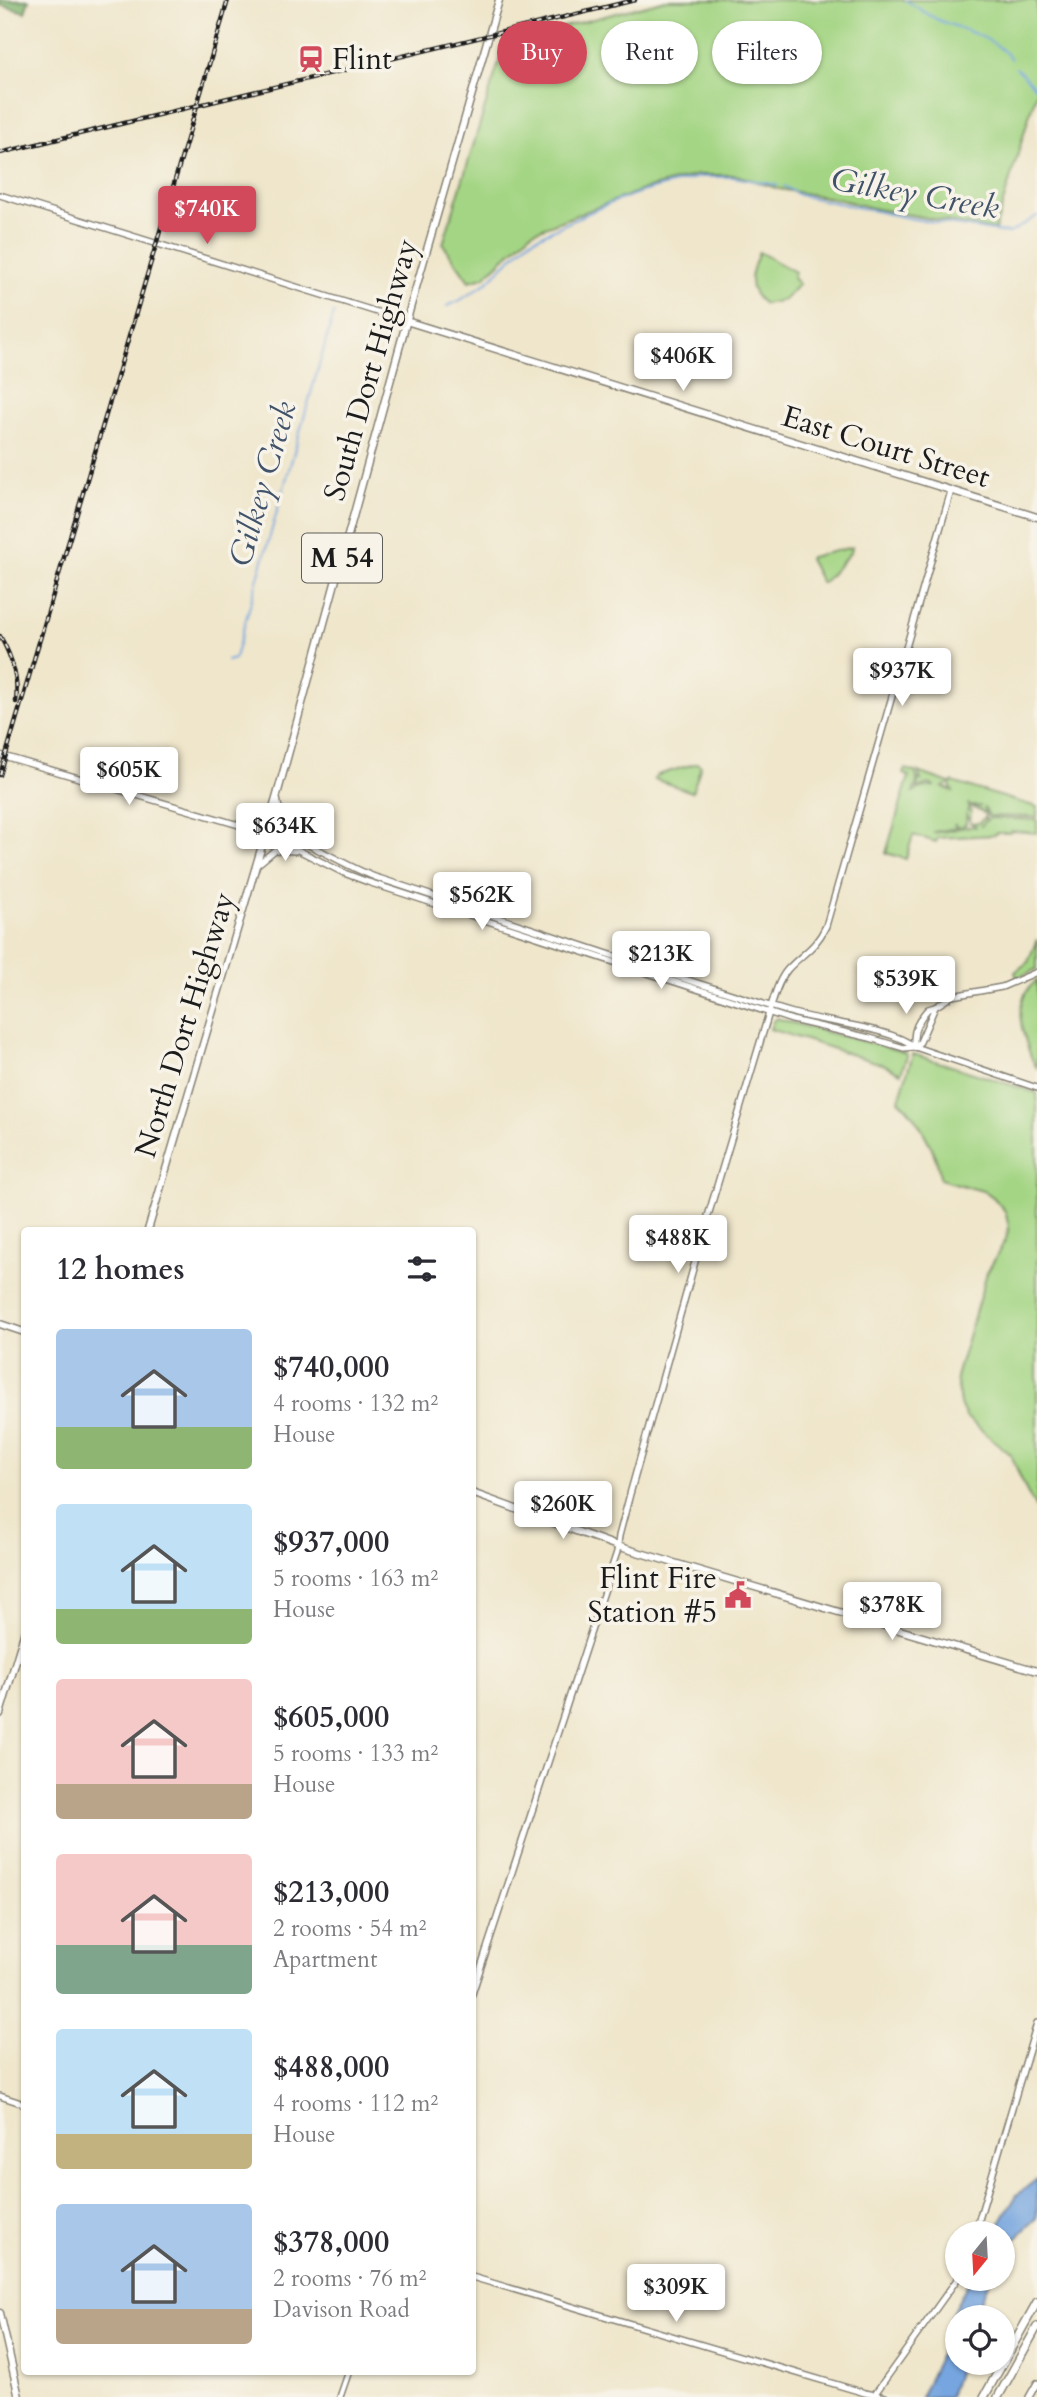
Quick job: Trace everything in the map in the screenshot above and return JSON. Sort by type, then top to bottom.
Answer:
[{"type":"highway","points":[[984,2397],[1037,2302]]},
{"type":"highway","points":[[998,2397],[1037,2327]]},
{"type":"main road","name":"South Dort Highway","points":[[266,833],[406,321],[499,0]]},
{"type":"main road","name":"East Court Street","points":[[406,321],[1037,517]]},
{"type":"main road","name":"North Dort Highway","points":[[149,1227],[266,833]]},
{"type":"main road","points":[[0,1324],[21,1331]]},
{"type":"main road","points":[[476,1494],[617,1546],[1037,1671]]},
{"type":"main road","points":[[0,1714],[21,1644]]},
{"type":"main road","points":[[0,2313],[19,2397]]},
{"type":"street","name":"East Court Street","points":[[0,195],[406,321]]},
{"type":"street","points":[[476,1982],[617,1552],[705,1226],[770,1009],[779,983],[787,970],[809,952],[826,926],[951,491]]},
{"type":"street","points":[[0,755],[266,833],[281,835],[377,878],[770,1009]]},
{"type":"street","points":[[277,795],[282,824],[300,842]]},
{"type":"street","points":[[266,833],[344,873],[380,885],[770,1009],[904,1048],[915,1047],[1037,1088]]},
{"type":"street","points":[[255,870],[267,855],[279,849],[312,856]]},
{"type":"street","points":[[377,878],[380,885]]},
{"type":"street","points":[[915,1047],[912,1037],[919,1020],[928,1009],[958,994],[1002,987],[1037,972]]},
{"type":"street","points":[[979,2221],[1037,2023]]},
{"type":"street","points":[[0,2096],[21,2103]]},
{"type":"street","points":[[476,2278],[885,2397]]},
{"type":"street","points":[[874,2395],[949,2291]]},
{"type":"street","points":[[340,2397],[348,2375]]},
{"type":"street","points":[[1030,2397],[1037,2383]]},
{"type":"green space","points":[[0,0],[29,0],[25,12],[0,5]]},
{"type":"green space","points":[[666,0],[1037,0],[1037,90],[995,230],[779,189],[736,175],[697,175],[645,189],[532,232],[484,277],[469,281],[443,244],[497,68],[497,84],[587,84],[586,21]]},
{"type":"green space","points":[[759,252],[795,272],[793,278],[799,284],[784,300],[764,304],[754,292],[751,280]]},
{"type":"green space","points":[[852,547],[851,552],[824,582],[821,582],[810,557]]},
{"type":"green space","points":[[697,763],[701,766],[692,792],[654,779],[658,775]]},
{"type":"green space","points":[[905,769],[915,772],[917,783],[913,792],[935,786],[928,784],[917,788],[919,779],[921,780],[918,772],[950,783],[943,787],[953,791],[950,785],[952,782],[1037,807],[1037,817],[989,816],[984,807],[986,815],[973,808],[981,806],[970,806],[968,803],[970,821],[966,815],[966,824],[959,828],[954,824],[956,828],[933,832],[977,827],[971,823],[979,823],[985,817],[986,821],[989,818],[1037,820],[1037,833],[1011,831],[995,835],[938,838],[936,842],[913,835],[906,859],[886,853],[909,776],[903,774]]},
{"type":"green space","points":[[1037,939],[1037,969],[1017,978],[1015,972],[1028,962]]},
{"type":"green space","points":[[1037,980],[1037,1068],[1029,1052],[1020,1017],[1025,994]]},
{"type":"green space","points":[[777,1018],[906,1053],[901,1073],[885,1065],[770,1029]]},
{"type":"green space","points":[[913,1054],[1037,1093],[1037,1510],[1011,1455],[966,1417],[960,1404],[956,1377],[987,1273],[1006,1239],[1009,1227],[1005,1211],[986,1192],[940,1179],[936,1159],[926,1136],[913,1115],[899,1100]]},
{"type":"water","points":[[1037,2179],[1037,2218],[1015,2239],[1015,2221],[1001,2221],[1017,2195]]},
{"type":"water","points":[[964,2291],[985,2291],[979,2305],[956,2305]]},
{"type":"water","points":[[945,2334],[945,2375],[956,2375],[949,2397],[920,2397],[937,2362]]},
{"type":"waterway","points":[[905,0],[938,20],[989,41],[1011,59]]},
{"type":"waterway","points":[[1016,68],[1037,89]]},
{"type":"waterway","name":"Gilkey Creek","points":[[447,306],[486,283],[529,241],[608,204],[641,192],[699,177],[733,177],[777,185]]},
{"type":"waterway","name":"Gilkey Creek","points":[[784,186],[799,195],[913,219],[1000,232],[1010,233],[1037,216]]},
{"type":"waterway","name":"Gilkey Creek","points":[[227,661],[234,659],[236,654],[334,313]]},
{"type":"railway","points":[[0,775],[228,0]]},
{"type":"railway","points":[[0,153],[635,0]]},
{"type":"railway","points":[[0,636],[14,668],[16,702]]},
{"type":"place","name":"Flint","points":[[311,59]]},
{"type":"place","name":"Flint Fire Station #5","points":[[738,1595]]}]
